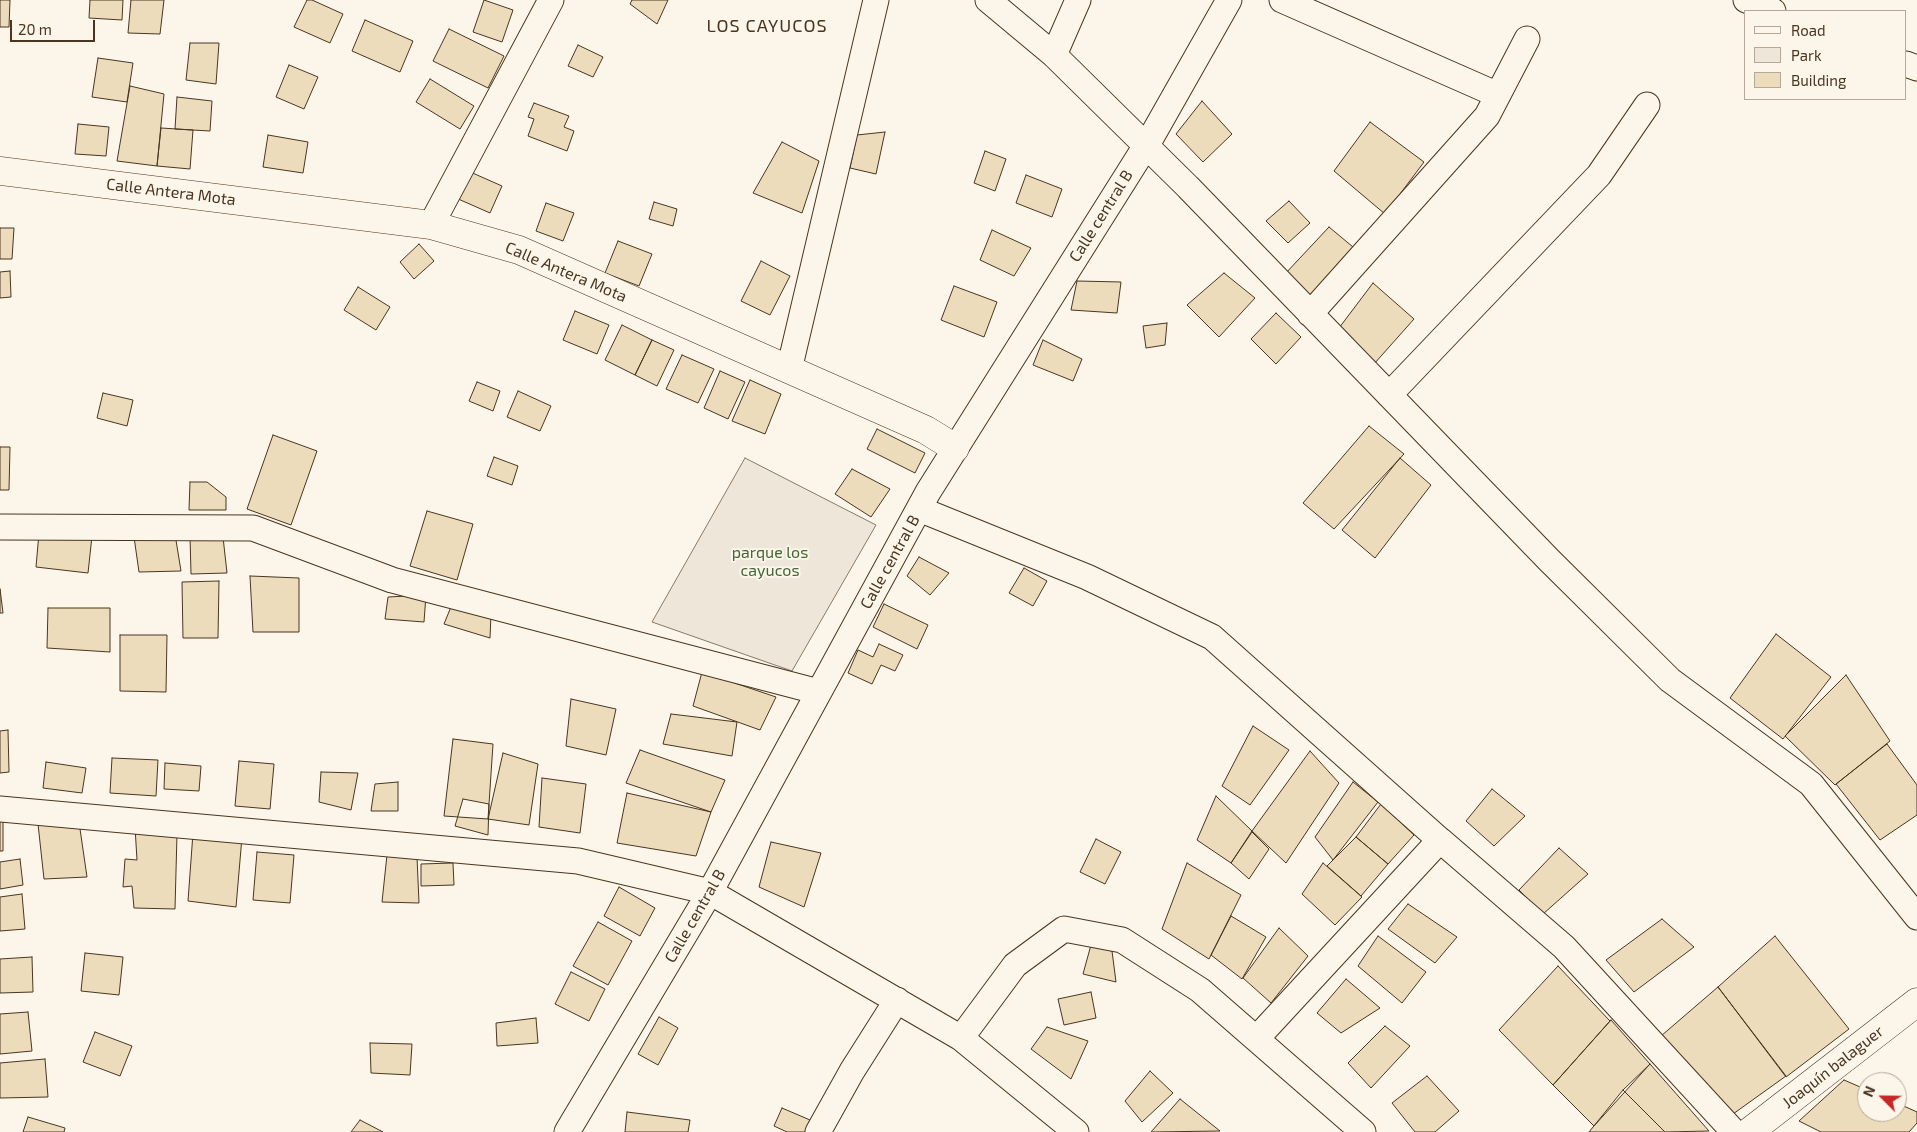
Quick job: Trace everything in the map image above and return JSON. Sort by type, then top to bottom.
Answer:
[{"type":"street","points":[[432,225],[551,0]]},
{"type":"street","points":[[790,370],[876,0]]},
{"type":"street","points":[[988,0],[1054,54],[1188,187],[1549,560],[1670,680],[1811,784],[1917,916]]},
{"type":"street","points":[[1054,54],[1078,0]]},
{"type":"street","name":"Calle central B","points":[[567,1132],[710,892],[919,508],[1152,136],[1228,0]]},
{"type":"street","points":[[1282,0],[1498,95]]},
{"type":"street","points":[[1746,0],[1771,10]]},
{"type":"street","points":[[1310,314],[1487,116],[1527,39]]},
{"type":"street","points":[[1388,394],[1599,175],[1647,105]]},
{"type":"street","name":"Calle Antera Mota","points":[[0,171],[432,225],[519,250],[926,430],[955,448]]},
{"type":"street","points":[[919,508],[1087,577],[1212,637],[1442,842],[1564,947],[1734,1132]]},
{"type":"street","points":[[0,527],[253,528],[392,580],[819,692]]},
{"type":"street","points":[[0,808],[578,861],[710,892],[961,1038],[1076,1132]]},
{"type":"street","points":[[1257,1038],[1440,840],[1442,842]]},
{"type":"street","points":[[961,1038],[1015,965],[1064,929],[1122,940],[1200,990],[1363,1132]]},
{"type":"street","points":[[818,1132],[852,1071],[897,1000]]},
{"type":"street","name":"Joaquín balaguer","points":[[1749,1132],[1917,1002]]},
{"type":"green space","name":"parque los cayucos","points":[[745,458],[876,525],[792,671],[652,622]]},
{"type":"building","points":[[0,0],[10,0],[9,27],[0,27]]},
{"type":"building","points":[[90,0],[123,0],[122,20],[89,18]]},
{"type":"building","points":[[131,0],[164,0],[160,34],[128,33]]},
{"type":"building","points":[[307,0],[312,0],[343,14],[330,43],[294,27]]},
{"type":"building","points":[[484,0],[513,10],[502,42],[473,32]]},
{"type":"building","points":[[632,0],[668,0],[657,24],[630,4]]},
{"type":"building","points":[[365,20],[413,41],[400,72],[352,51]]},
{"type":"building","points":[[449,29],[504,56],[488,88],[433,61]]},
{"type":"building","points":[[190,43],[219,43],[216,84],[186,80]]},
{"type":"building","points":[[578,45],[603,57],[593,77],[568,66]]},
{"type":"building","points":[[98,58],[133,63],[127,102],[92,97]]},
{"type":"building","points":[[289,65],[318,77],[304,109],[276,97]]},
{"type":"building","points":[[430,79],[474,106],[460,129],[416,102]]},
{"type":"building","points":[[130,86],[164,94],[157,166],[117,161]]},
{"type":"building","points":[[177,97],[212,101],[210,131],[175,129]]},
{"type":"building","points":[[1202,101],[1232,134],[1203,162],[1176,134]]},
{"type":"building","points":[[534,103],[569,116],[564,127],[574,131],[567,151],[528,136],[534,119],[528,117]]},
{"type":"building","points":[[1370,122],[1424,162],[1385,214],[1334,171]]},
{"type":"building","points":[[78,124],[109,127],[106,156],[75,154]]},
{"type":"building","points":[[161,128],[193,130],[190,169],[157,166]]},
{"type":"building","points":[[885,132],[876,174],[850,168],[857,135]]},
{"type":"building","points":[[268,135],[308,142],[303,173],[263,167]]},
{"type":"building","points":[[782,142],[819,161],[802,213],[753,193]]},
{"type":"building","points":[[985,151],[1006,159],[995,191],[974,183]]},
{"type":"building","points":[[468,171],[502,186],[490,213],[456,198]]},
{"type":"building","points":[[1026,175],[1062,189],[1052,217],[1016,203]]},
{"type":"building","points":[[1289,201],[1310,223],[1288,243],[1266,221]]},
{"type":"building","points":[[654,202],[677,209],[673,226],[649,219]]},
{"type":"building","points":[[546,203],[574,213],[563,241],[536,231]]},
{"type":"building","points":[[1329,227],[1359,252],[1311,300],[1285,274]]},
{"type":"building","points":[[0,228],[14,228],[12,259],[0,259]]},
{"type":"building","points":[[992,230],[1031,248],[1014,276],[980,260]]},
{"type":"building","points":[[618,241],[652,254],[639,286],[605,273]]},
{"type":"building","points":[[419,244],[434,261],[414,279],[400,262]]},
{"type":"building","points":[[761,261],[790,276],[770,315],[741,301]]},
{"type":"building","points":[[10,271],[11,297],[0,298],[0,272]]},
{"type":"building","points":[[1224,273],[1255,298],[1219,337],[1187,305]]},
{"type":"building","points":[[1077,281],[1121,282],[1117,313],[1071,310]]},
{"type":"building","points":[[1373,283],[1414,319],[1374,364],[1336,332]]},
{"type":"building","points":[[954,286],[997,302],[984,337],[941,320]]},
{"type":"building","points":[[358,287],[390,307],[376,330],[344,310]]},
{"type":"building","points":[[575,311],[609,325],[597,354],[563,340]]},
{"type":"building","points":[[1276,313],[1301,337],[1276,364],[1251,339]]},
{"type":"building","points":[[1167,323],[1165,345],[1146,348],[1143,326]]},
{"type":"building","points":[[622,325],[652,340],[635,375],[605,360]]},
{"type":"building","points":[[652,340],[674,350],[657,386],[635,375]]},
{"type":"building","points":[[1043,340],[1082,359],[1073,381],[1033,365]]},
{"type":"building","points":[[682,355],[714,369],[698,403],[666,389]]},
{"type":"building","points":[[720,371],[745,382],[728,419],[704,408]]},
{"type":"building","points":[[750,380],[781,394],[765,434],[732,421]]},
{"type":"building","points":[[477,382],[500,391],[493,411],[469,401]]},
{"type":"building","points":[[518,391],[551,406],[540,431],[507,417]]},
{"type":"building","points":[[103,393],[133,400],[127,426],[97,418]]},
{"type":"building","points":[[1369,426],[1404,454],[1334,529],[1303,503]]},
{"type":"building","points":[[877,429],[925,453],[915,473],[867,449]]},
{"type":"building","points":[[273,435],[317,451],[291,525],[247,509]]},
{"type":"building","points":[[0,447],[10,447],[9,490],[0,490]]},
{"type":"building","points":[[494,457],[518,466],[512,485],[487,476]]},
{"type":"building","points":[[1400,458],[1431,485],[1375,558],[1342,530]]},
{"type":"building","points":[[852,469],[890,489],[871,517],[835,494]]},
{"type":"building","points":[[190,482],[207,482],[226,497],[226,510],[189,510]]},
{"type":"building","points":[[427,511],[473,524],[457,580],[410,566]]},
{"type":"building","points":[[39,533],[92,536],[88,573],[36,567]]},
{"type":"building","points":[[175,534],[181,571],[139,572],[134,537]]},
{"type":"building","points":[[190,536],[223,537],[227,573],[191,574]]},
{"type":"building","points":[[919,557],[949,573],[930,595],[907,576]]},
{"type":"building","points":[[1024,568],[1047,581],[1033,606],[1009,593]]},
{"type":"building","points":[[250,576],[299,578],[299,632],[253,632]]},
{"type":"building","points":[[219,581],[218,638],[183,638],[182,582]]},
{"type":"building","points":[[0,589],[3,613],[0,613]]},
{"type":"building","points":[[426,595],[424,622],[385,619],[388,597]]},
{"type":"building","points":[[453,602],[491,614],[490,638],[444,624]]},
{"type":"building","points":[[884,604],[928,625],[917,649],[873,627]]},
{"type":"building","points":[[48,608],[110,608],[110,652],[47,648]]},
{"type":"building","points":[[1776,634],[1831,677],[1783,739],[1730,698]]},
{"type":"building","points":[[120,635],[167,635],[166,692],[120,691]]},
{"type":"building","points":[[879,644],[903,655],[895,671],[881,665],[872,684],[848,673],[858,650],[873,657]]},
{"type":"building","points":[[702,672],[776,697],[760,730],[693,706]]},
{"type":"building","points":[[1846,675],[1890,741],[1835,785],[1785,736]]},
{"type":"building","points":[[571,699],[616,709],[606,755],[566,746]]},
{"type":"building","points":[[671,714],[737,722],[732,756],[663,744]]},
{"type":"building","points":[[1253,726],[1289,750],[1250,805],[1222,786]]},
{"type":"building","points":[[8,730],[9,772],[0,773],[0,731]]},
{"type":"building","points":[[453,739],[493,744],[488,819],[444,816]]},
{"type":"building","points":[[1887,744],[1917,785],[1917,815],[1880,840],[1836,784]]},
{"type":"building","points":[[640,750],[725,780],[711,812],[626,783]]},
{"type":"building","points":[[1310,751],[1339,783],[1286,863],[1252,831]]},
{"type":"building","points":[[503,753],[538,764],[529,825],[488,819]]},
{"type":"building","points":[[112,758],[158,760],[156,796],[110,793]]},
{"type":"building","points":[[239,761],[274,764],[270,809],[235,806]]},
{"type":"building","points":[[46,762],[86,768],[82,793],[43,788]]},
{"type":"building","points":[[165,763],[201,766],[199,791],[164,789]]},
{"type":"building","points":[[321,772],[358,773],[351,810],[319,802]]},
{"type":"building","points":[[542,778],[586,784],[580,833],[539,827]]},
{"type":"building","points":[[398,782],[398,811],[371,811],[375,784]]},
{"type":"building","points":[[1353,782],[1378,802],[1333,860],[1315,837]]},
{"type":"building","points":[[1492,789],[1525,816],[1494,846],[1466,821]]},
{"type":"building","points":[[627,793],[711,812],[696,856],[617,843]]},
{"type":"building","points":[[1216,796],[1252,831],[1231,863],[1197,840]]},
{"type":"building","points":[[463,799],[489,804],[488,835],[455,826]]},
{"type":"building","points":[[1381,804],[1414,835],[1388,864],[1356,837]]},
{"type":"building","points":[[0,820],[3,820],[3,851],[0,851]]},
{"type":"building","points":[[79,822],[87,877],[44,879],[38,824]]},
{"type":"building","points":[[135,827],[177,834],[175,909],[134,908],[132,886],[123,887],[125,859],[137,860]]},
{"type":"building","points":[[1252,832],[1269,849],[1249,879],[1231,863]]},
{"type":"building","points":[[193,833],[242,837],[236,907],[188,901]]},
{"type":"building","points":[[1356,837],[1388,864],[1361,896],[1327,866]]},
{"type":"building","points":[[1096,839],[1121,852],[1105,884],[1080,872]]},
{"type":"building","points":[[771,842],[821,853],[804,907],[759,887]]},
{"type":"building","points":[[1559,848],[1588,874],[1543,914],[1519,890]]},
{"type":"building","points":[[257,852],[294,855],[290,903],[253,900]]},
{"type":"building","points":[[387,855],[417,857],[419,903],[382,902]]},
{"type":"building","points":[[20,859],[23,885],[0,889],[0,862]]},
{"type":"building","points":[[453,863],[454,885],[421,886],[421,864]]},
{"type":"building","points":[[1187,863],[1241,895],[1209,959],[1162,929]]},
{"type":"building","points":[[1323,863],[1362,897],[1335,925],[1302,894]]},
{"type":"building","points":[[619,887],[655,908],[640,936],[604,916]]},
{"type":"building","points":[[22,894],[25,929],[0,931],[0,897]]},
{"type":"building","points":[[1408,904],[1457,937],[1435,963],[1388,929]]},
{"type":"building","points":[[1231,916],[1266,937],[1242,979],[1211,955]]},
{"type":"building","points":[[1662,919],[1694,947],[1634,992],[1606,960]]},
{"type":"building","points":[[598,922],[632,941],[608,985],[573,966]]},
{"type":"building","points":[[1279,928],[1308,956],[1271,1003],[1243,978]]},
{"type":"building","points":[[1378,936],[1426,972],[1402,1003],[1358,966]]},
{"type":"building","points":[[1775,936],[1849,1029],[1786,1077],[1718,987]]},
{"type":"building","points":[[1091,945],[1112,951],[1116,982],[1083,974]]},
{"type":"building","points":[[85,953],[123,957],[119,995],[81,991]]},
{"type":"building","points":[[32,957],[33,992],[0,993],[0,959]]},
{"type":"building","points":[[1558,966],[1610,1021],[1553,1085],[1499,1030]]},
{"type":"building","points":[[571,972],[605,989],[589,1021],[555,1004]]},
{"type":"building","points":[[1346,979],[1380,1008],[1341,1033],[1317,1013]]},
{"type":"building","points":[[1718,987],[1786,1076],[1733,1114],[1661,1036]]},
{"type":"building","points":[[1091,992],[1096,1018],[1064,1025],[1058,999]]},
{"type":"building","points":[[28,1012],[32,1051],[0,1054],[0,1014]]},
{"type":"building","points":[[659,1017],[678,1028],[658,1065],[638,1054]]},
{"type":"building","points":[[536,1018],[538,1043],[497,1046],[496,1023]]},
{"type":"building","points":[[1611,1020],[1650,1064],[1594,1126],[1553,1085]]},
{"type":"building","points":[[1385,1026],[1410,1046],[1371,1088],[1348,1063]]},
{"type":"building","points":[[1047,1027],[1088,1041],[1071,1079],[1031,1049]]},
{"type":"building","points":[[95,1032],[132,1046],[120,1076],[83,1062]]},
{"type":"building","points":[[370,1043],[412,1044],[410,1075],[371,1073]]},
{"type":"building","points":[[45,1059],[48,1097],[0,1098],[0,1063]]},
{"type":"building","points":[[1650,1064],[1709,1131],[1665,1132],[1623,1090]]},
{"type":"building","points":[[1150,1071],[1173,1093],[1142,1122],[1125,1101]]},
{"type":"building","points":[[1427,1076],[1459,1111],[1435,1132],[1415,1132],[1392,1103]]},
{"type":"building","points":[[1844,1080],[1857,1086],[1857,1122],[1907,1122],[1907,1108],[1917,1112],[1917,1123],[1909,1132],[1821,1132],[1799,1121]]},
{"type":"building","points":[[1623,1090],[1665,1132],[1589,1132]]},
{"type":"building","points":[[1180,1099],[1220,1131],[1151,1132]]},
{"type":"building","points":[[782,1108],[810,1120],[805,1132],[787,1132],[774,1126]]},
{"type":"building","points":[[627,1112],[690,1120],[688,1132],[625,1132]]},
{"type":"building","points":[[28,1117],[65,1128],[64,1132],[23,1132]]},
{"type":"building","points":[[360,1120],[383,1132],[351,1132]]},
{"type":"district","name":"LOS CAYUCOS","points":[[767,26]]}]
